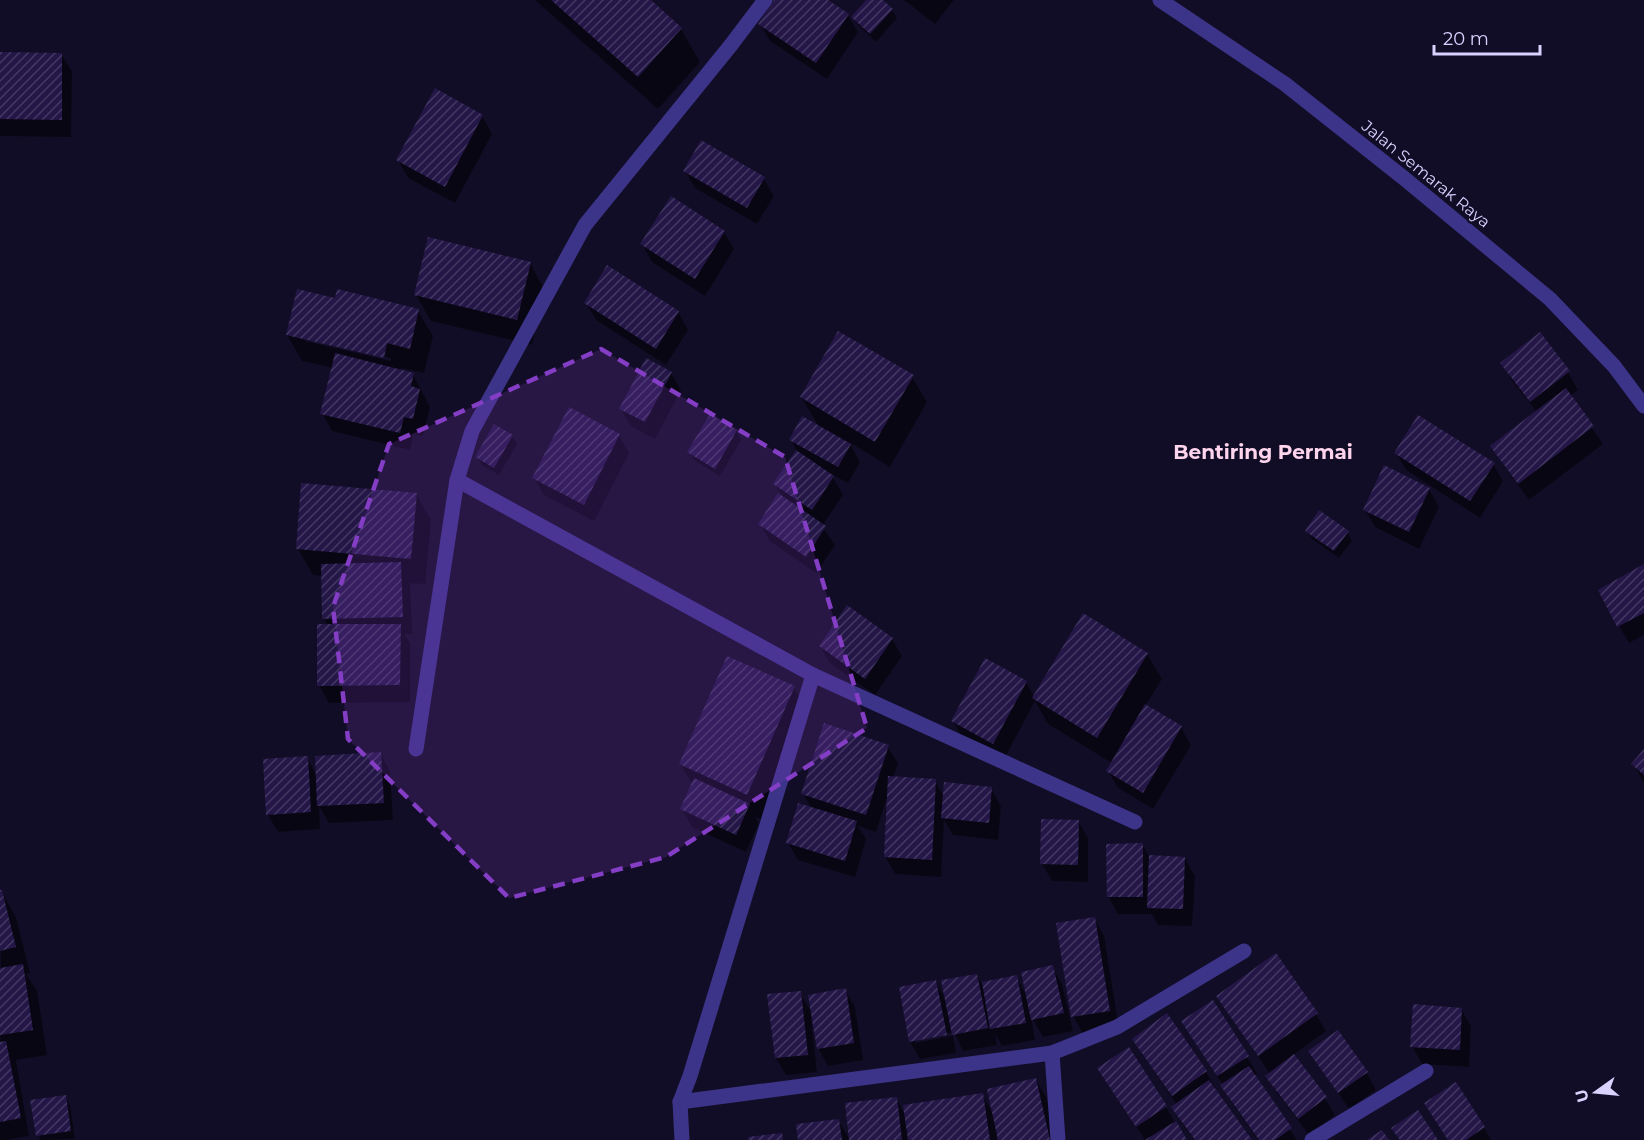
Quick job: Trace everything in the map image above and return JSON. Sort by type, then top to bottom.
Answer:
[{"type":"street","points":[[416,749],[457,480],[472,431],[585,225],[765,0]]},
{"type":"street","name":"Jalan Semarak Raya","points":[[1160,0],[1285,84],[1405,179],[1550,299],[1614,366],[1644,406]]},
{"type":"street","points":[[457,480],[813,675],[1135,822]]},
{"type":"street","points":[[682,1140],[680,1102],[690,1076],[813,675]]},
{"type":"street","points":[[680,1102],[1052,1053],[1117,1027],[1244,951]]},
{"type":"street","points":[[1052,1053],[1058,1140]]},
{"type":"street","points":[[1312,1140],[1426,1071]]},
{"type":"highlighted area","points":[[601,349],[785,457],[867,728],[666,857],[509,898],[348,739],[333,607],[389,444]]},
{"type":"building","points":[[551,0],[651,0],[682,28],[638,77]]},
{"type":"building","points":[[774,0],[828,0],[849,14],[816,63],[758,24]]},
{"type":"building","points":[[866,0],[883,0],[893,9],[870,34],[851,17]]},
{"type":"building","points":[[0,52],[62,53],[62,120],[0,119]]},
{"type":"building","points":[[435,88],[483,115],[445,187],[396,160]]},
{"type":"building","points":[[701,140],[765,177],[747,208],[683,171]]},
{"type":"building","points":[[671,196],[725,231],[695,279],[640,244]]},
{"type":"building","points":[[428,237],[531,262],[517,320],[414,295]]},
{"type":"building","points":[[607,265],[679,311],[656,349],[584,303]]},
{"type":"building","points":[[297,289],[335,298],[337,289],[419,309],[410,349],[387,343],[384,358],[286,335]]},
{"type":"building","points":[[838,331],[914,375],[875,442],[800,397]]},
{"type":"building","points":[[1540,332],[1570,371],[1530,402],[1500,363]]},
{"type":"building","points":[[335,353],[414,373],[411,386],[420,389],[413,419],[404,417],[400,433],[320,414]]},
{"type":"building","points":[[646,358],[672,372],[645,422],[619,409]]},
{"type":"building","points":[[1566,388],[1594,426],[1518,484],[1490,446]]},
{"type":"building","points":[[569,407],[620,434],[584,505],[532,478]]},
{"type":"building","points":[[710,414],[737,430],[715,469],[687,452]]},
{"type":"building","points":[[1418,415],[1495,463],[1470,501],[1394,453]]},
{"type":"building","points":[[802,416],[851,444],[838,467],[789,440]]},
{"type":"building","points":[[494,424],[513,435],[494,468],[475,457]]},
{"type":"building","points":[[796,450],[834,476],[812,510],[773,484]]},
{"type":"building","points":[[1384,465],[1430,488],[1409,532],[1363,510]]},
{"type":"building","points":[[301,483],[417,493],[411,559],[296,549]]},
{"type":"building","points":[[778,493],[826,526],[806,557],[758,524]]},
{"type":"building","points":[[1319,510],[1349,531],[1334,551],[1305,531]]},
{"type":"building","points":[[401,562],[403,617],[322,619],[321,564]]},
{"type":"building","points":[[1644,564],[1644,613],[1617,627],[1598,590]]},
{"type":"building","points":[[847,605],[893,638],[865,679],[819,646]]},
{"type":"building","points":[[1083,613],[1148,653],[1097,738],[1032,698]]},
{"type":"building","points":[[317,624],[401,624],[400,685],[317,686]]},
{"type":"building","points":[[727,656],[795,686],[747,795],[679,764]]},
{"type":"building","points":[[985,658],[1027,681],[993,744],[951,721]]},
{"type":"building","points":[[1145,704],[1182,726],[1143,793],[1106,771]]},
{"type":"building","points":[[824,723],[889,745],[866,815],[801,794]]},
{"type":"building","points":[[1644,749],[1644,775],[1631,764]]},
{"type":"building","points":[[381,752],[384,803],[317,806],[315,756]]},
{"type":"building","points":[[308,756],[311,812],[266,815],[263,759]]},
{"type":"building","points":[[888,776],[936,779],[932,860],[884,857]]},
{"type":"building","points":[[694,778],[750,804],[736,835],[680,809]]},
{"type":"building","points":[[944,782],[992,787],[989,823],[941,818]]},
{"type":"building","points":[[798,803],[857,821],[845,861],[786,843]]},
{"type":"building","points":[[1041,819],[1079,820],[1078,865],[1040,864]]},
{"type":"building","points":[[1143,843],[1143,897],[1107,897],[1106,844]]},
{"type":"building","points":[[1149,855],[1185,857],[1183,909],[1147,908]]},
{"type":"building","points":[[0,890],[2,890],[16,947],[0,951]]},
{"type":"building","points":[[1095,917],[1110,1011],[1071,1017],[1056,923]]},
{"type":"building","points":[[1276,953],[1318,1013],[1258,1056],[1216,996]]},
{"type":"building","points":[[23,964],[33,1030],[0,1035],[0,968]]},
{"type":"building","points":[[1053,965],[1064,1013],[1031,1020],[1021,972]]},
{"type":"building","points":[[977,974],[988,1028],[952,1035],[941,980]]},
{"type":"building","points":[[1017,975],[1026,1023],[990,1029],[982,982]]},
{"type":"building","points":[[936,980],[947,1035],[909,1042],[899,987]]},
{"type":"building","points":[[846,988],[854,1043],[817,1049],[808,995]]},
{"type":"building","points":[[801,991],[808,1055],[775,1058],[767,994]]},
{"type":"building","points":[[1213,1000],[1249,1056],[1217,1076],[1181,1021]]},
{"type":"building","points":[[1413,1004],[1462,1008],[1460,1050],[1410,1047]]},
{"type":"building","points":[[1167,1013],[1207,1071],[1172,1096],[1132,1039]]},
{"type":"building","points":[[1338,1030],[1368,1072],[1338,1093],[1308,1051]]},
{"type":"building","points":[[6,1041],[21,1118],[0,1122],[0,1042]]},
{"type":"building","points":[[1129,1047],[1167,1106],[1136,1127],[1097,1068]]},
{"type":"building","points":[[1294,1054],[1327,1097],[1298,1119],[1265,1076]]},
{"type":"building","points":[[1249,1066],[1292,1128],[1275,1140],[1259,1140],[1220,1085]]},
{"type":"building","points":[[1036,1078],[1050,1140],[998,1140],[987,1089]]},
{"type":"building","points":[[1209,1080],[1252,1140],[1195,1140],[1171,1107]]},
{"type":"building","points":[[1456,1082],[1485,1127],[1466,1140],[1448,1140],[1424,1103]]},
{"type":"building","points":[[983,1093],[990,1140],[908,1140],[903,1105]]},
{"type":"building","points":[[66,1095],[71,1131],[36,1136],[30,1100]]},
{"type":"building","points":[[897,1097],[902,1140],[849,1140],[845,1103]]},
{"type":"building","points":[[1418,1110],[1438,1140],[1400,1140],[1391,1128]]},
{"type":"building","points":[[839,1119],[842,1140],[798,1140],[796,1124]]},
{"type":"building","points":[[1176,1121],[1187,1140],[1145,1140]]},
{"type":"building","points":[[1382,1130],[1389,1140],[1367,1140]]},
{"type":"building","points":[[782,1133],[783,1140],[748,1140],[748,1137]]},
{"type":"district","name":"Bentiring Permai","points":[[1263,452]]}]
